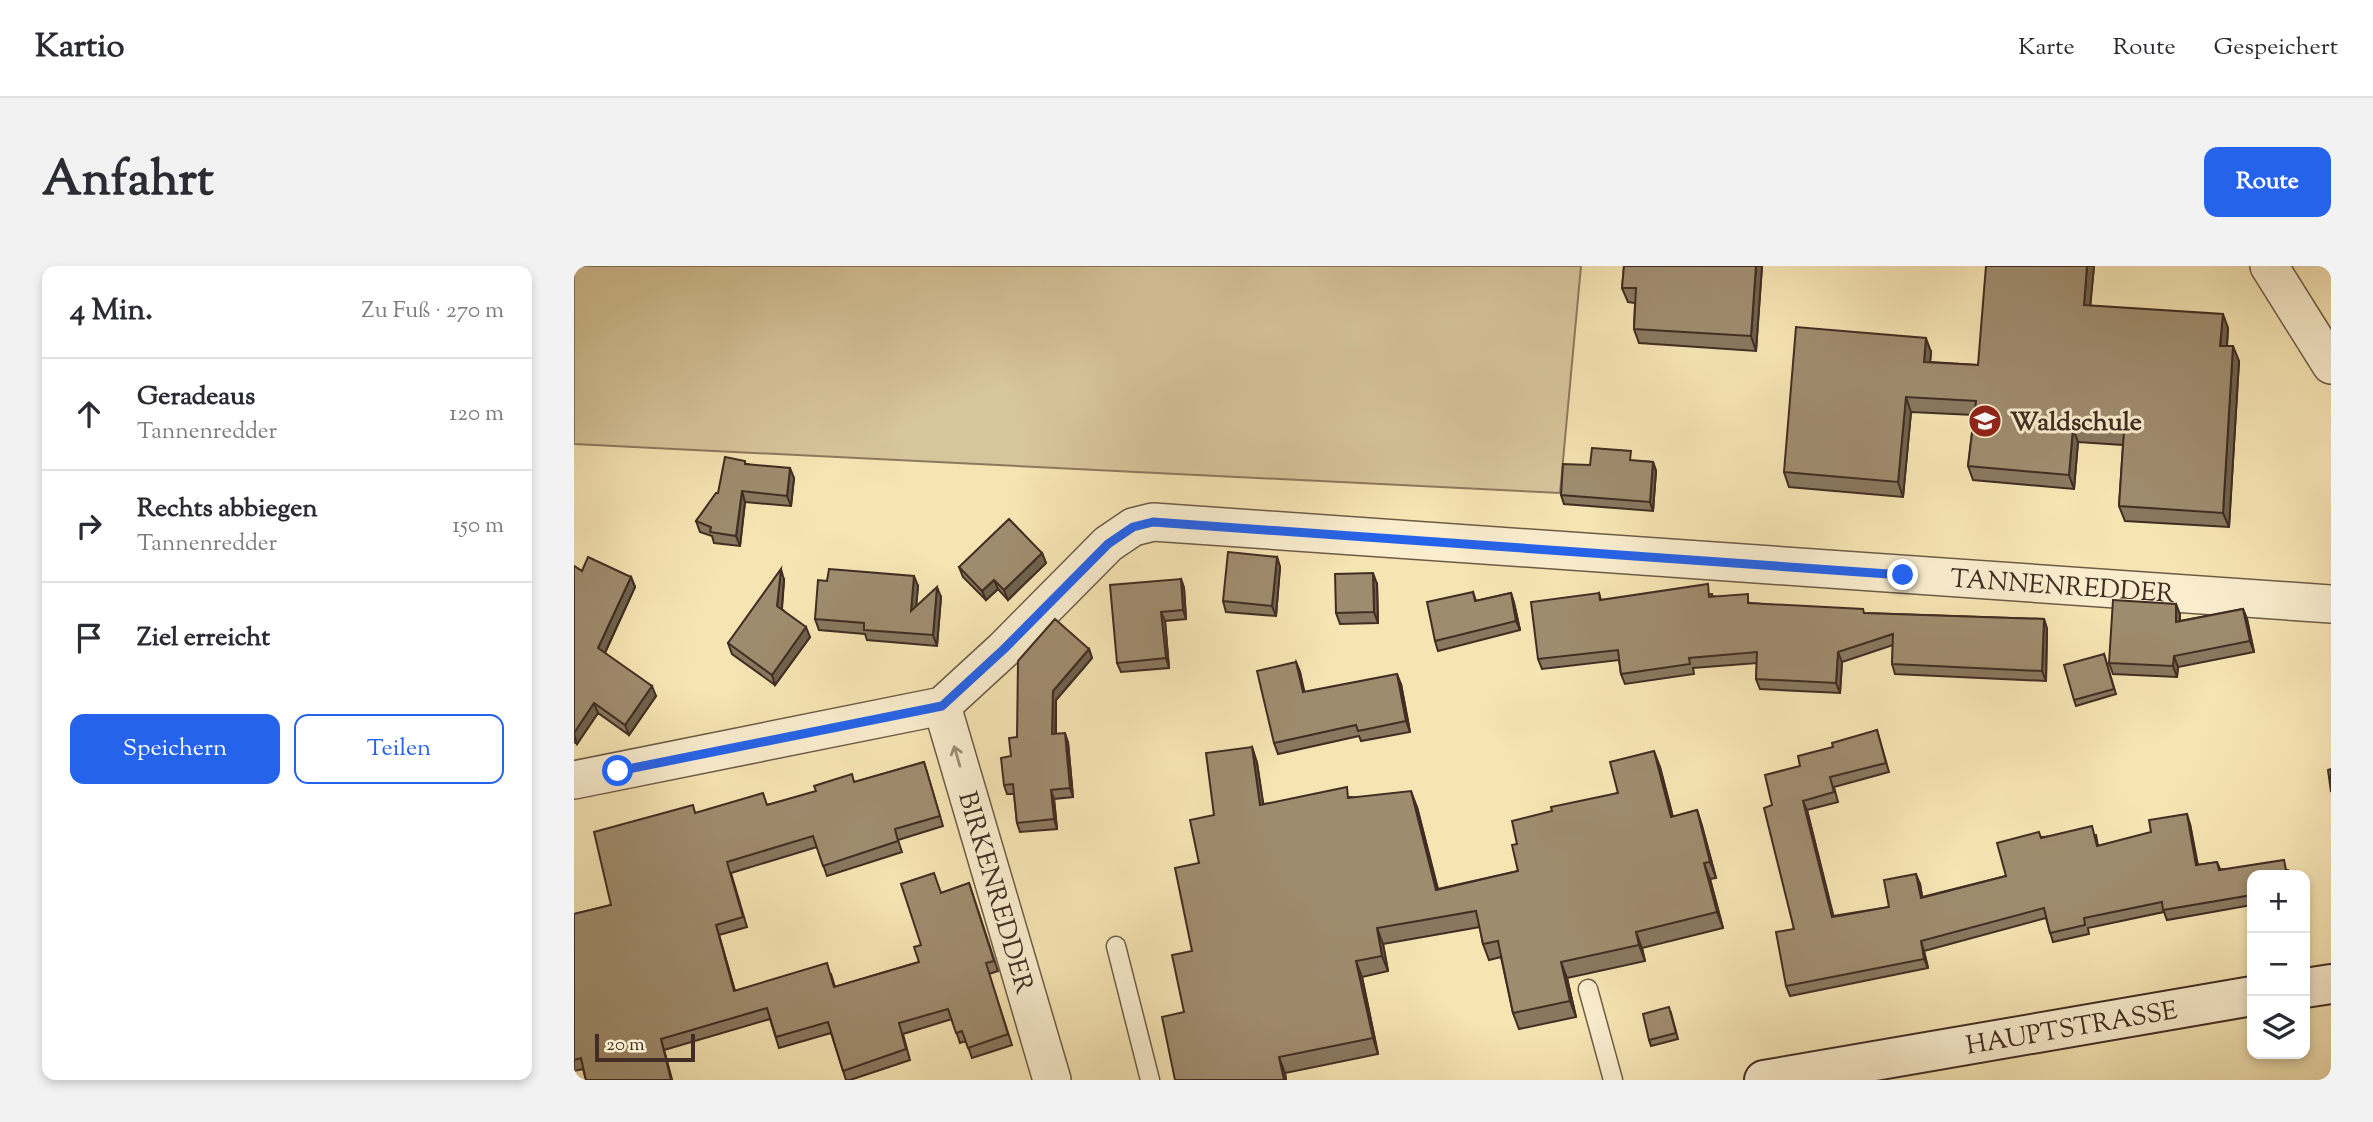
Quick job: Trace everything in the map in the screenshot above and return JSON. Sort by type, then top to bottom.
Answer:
[{"type":"main road","points":[[2310,987],[2331,984]]},
{"type":"main road","name":"HAUPTSTRASSE","points":[[1765,1080],[2247,997]]},
{"type":"street","points":[[2269,266],[2331,365]]},
{"type":"street","name":"TANNENREDDER","points":[[942,706],[1004,649],[1108,544],[1133,527],[1153,522],[2331,604]]},
{"type":"street","points":[[574,780],[942,706]]},
{"type":"street","name":"BIRKENREDDER","points":[[942,706],[1052,1080]]},
{"type":"lane","points":[[1116,946],[1150,1080]]},
{"type":"lane","points":[[1588,989],[1613,1080]]},
{"type":"shaded area","points":[[574,266],[1581,266],[1560,493],[574,444]]},
{"type":"building","points":[[1624,266],[1756,266],[1751,336],[1634,329],[1636,288],[1622,288]]},
{"type":"building","points":[[1986,266],[2087,266],[2084,305],[2223,314],[2220,346],[2233,346],[2223,513],[2119,506],[2124,431],[2073,428],[2069,475],[1968,466],[1976,401],[1906,397],[1898,482],[1784,472],[1796,327],[1926,338],[1924,362],[1978,365]]},
{"type":"building","points":[[1592,448],[1631,451],[1630,460],[1653,462],[1650,502],[1561,495],[1563,464],[1590,465]]},
{"type":"building","points":[[725,457],[745,461],[745,464],[790,468],[787,496],[742,491],[736,536],[710,532],[711,527],[696,521],[718,493]]},
{"type":"building","points":[[1009,519],[1042,553],[1004,590],[994,580],[982,591],[959,567]]},
{"type":"building","points":[[1228,552],[1277,557],[1272,606],[1223,601]]},
{"type":"building","points":[[588,557],[631,577],[598,648],[652,686],[625,725],[594,703],[574,733],[574,566],[582,571]]},
{"type":"building","points":[[781,569],[777,606],[806,627],[772,675],[728,643]]},
{"type":"building","points":[[829,569],[914,576],[911,611],[937,587],[933,635],[864,630],[864,623],[815,619],[818,580],[827,581]]},
{"type":"building","points":[[1373,573],[1374,612],[1336,613],[1335,574]]},
{"type":"building","points":[[1181,579],[1183,610],[1161,612],[1166,658],[1117,663],[1110,585]]},
{"type":"building","points":[[1708,584],[1709,597],[1748,594],[1748,603],[1863,609],[1864,613],[2044,619],[2042,671],[1892,664],[1893,634],[1838,652],[1836,683],[1756,679],[1757,652],[1689,658],[1690,664],[1621,674],[1618,650],[1538,659],[1531,602],[1599,593],[1600,600]]},
{"type":"building","points":[[1473,592],[1475,601],[1511,593],[1516,621],[1435,641],[1427,602]]},
{"type":"building","points":[[2113,600],[2176,604],[2176,622],[2243,609],[2250,641],[2174,656],[2173,666],[2109,663]]},
{"type":"building","points":[[1055,619],[1089,649],[1053,691],[1052,734],[1065,733],[1070,788],[1051,790],[1054,819],[1017,823],[1013,784],[1004,785],[1001,758],[1011,756],[1009,738],[1017,737],[1018,661]]},
{"type":"building","points":[[2104,654],[2114,689],[2074,700],[2064,665]]},
{"type":"building","points":[[1296,662],[1303,692],[1397,674],[1406,721],[1358,731],[1356,725],[1274,743],[1257,671]]},
{"type":"building","points":[[1877,730],[1886,763],[1830,777],[1834,792],[1803,801],[1832,917],[1889,907],[1884,880],[1916,874],[1921,898],[2006,876],[1997,843],[2039,832],[2041,838],[2092,826],[2097,846],[2151,832],[2149,820],[2187,814],[2196,865],[2217,862],[2219,870],[2284,860],[2286,870],[2247,870],[2247,896],[2163,910],[2162,902],[2084,918],[2085,925],[2050,933],[2044,908],[1921,941],[1924,959],[1786,986],[1776,932],[1794,929],[1764,808],[1772,805],[1765,775],[1800,766],[1798,756],[1833,747],[1832,743]]},
{"type":"building","points":[[1252,747],[1260,805],[1347,787],[1348,798],[1411,791],[1436,890],[1518,871],[1512,845],[1517,844],[1512,821],[1552,811],[1551,807],[1618,793],[1610,762],[1654,751],[1671,817],[1697,810],[1710,862],[1704,863],[1717,912],[1636,932],[1639,945],[1561,962],[1570,1001],[1513,1013],[1498,941],[1483,944],[1476,911],[1377,928],[1382,956],[1356,961],[1373,1038],[1279,1057],[1284,1080],[1175,1080],[1162,1017],[1184,1012],[1172,955],[1192,951],[1175,868],[1199,863],[1190,820],[1214,815],[1206,753]]},
{"type":"building","points":[[924,762],[940,816],[895,829],[898,841],[823,866],[813,836],[727,862],[743,917],[716,925],[734,991],[827,963],[834,987],[919,962],[914,947],[921,945],[901,884],[934,873],[941,893],[969,883],[994,961],[986,963],[1008,1034],[968,1048],[962,1031],[956,1033],[948,1009],[899,1023],[906,1049],[843,1071],[828,1022],[776,1037],[767,1008],[661,1039],[671,1080],[586,1080],[581,1058],[574,1060],[574,914],[611,905],[594,832],[693,805],[695,813],[763,793],[767,805],[816,791],[814,786],[852,774],[854,782]]},
{"type":"building","points":[[2331,769],[2331,792],[2328,770]]},
{"type":"building","points":[[1669,1007],[1676,1033],[1649,1040],[1643,1014]]},
{"type":"place","name":"Waldschule","points":[[1985,421]]},
{"type":"route","points":[[618,771],[942,706],[1004,649],[1108,544],[1133,527],[1153,522],[1903,575]]}]
